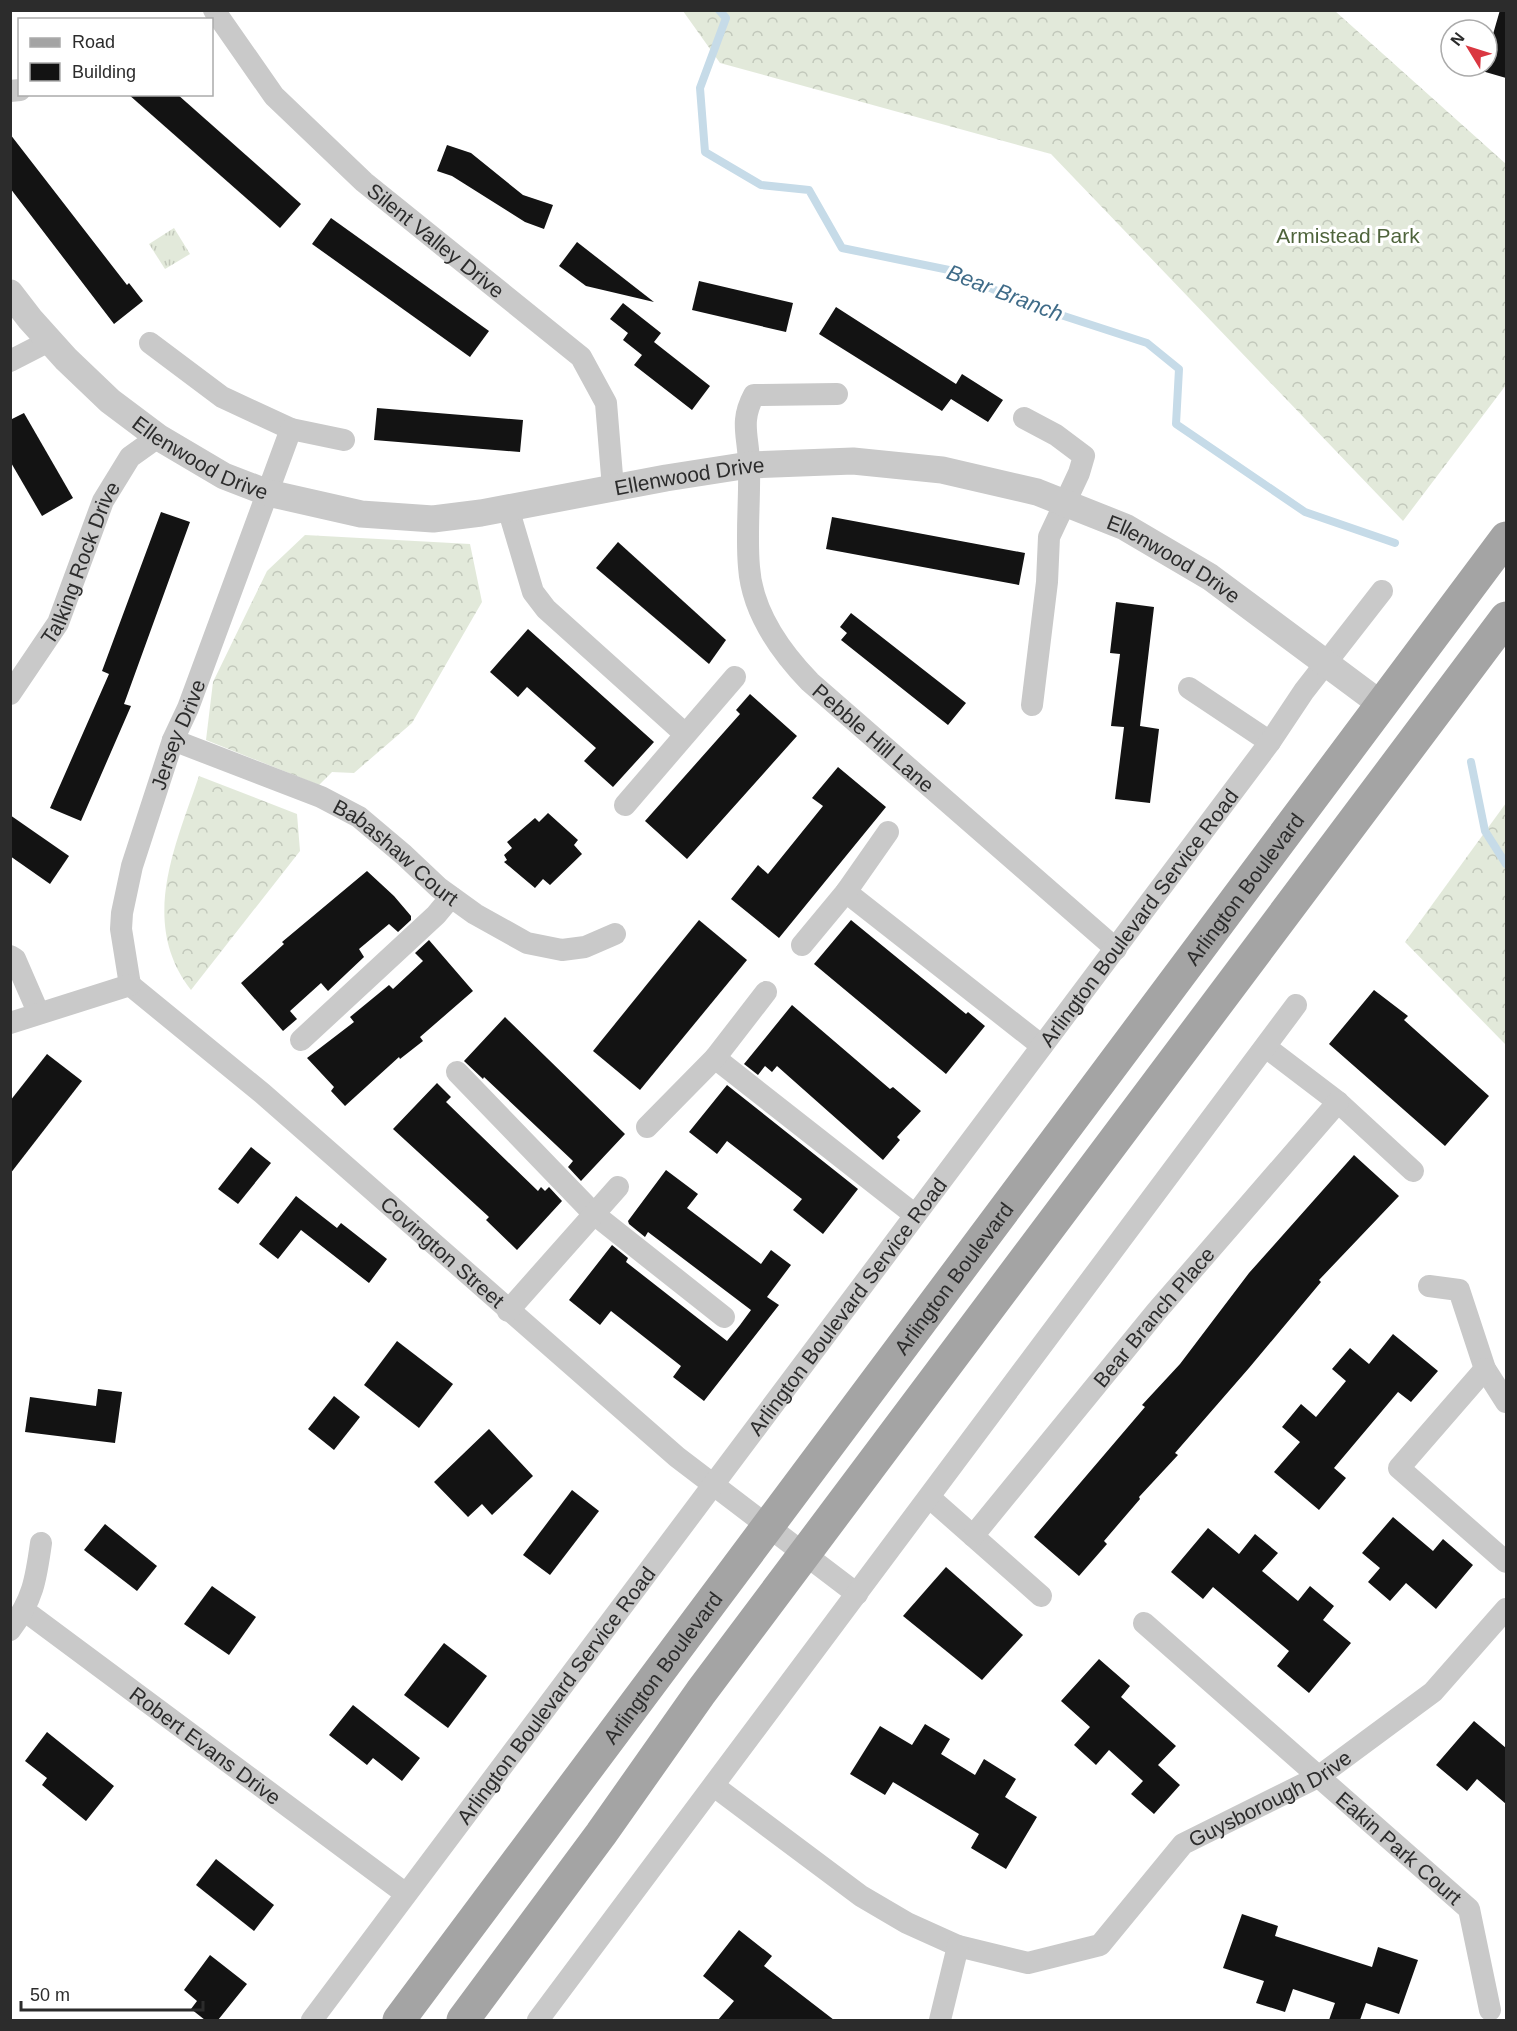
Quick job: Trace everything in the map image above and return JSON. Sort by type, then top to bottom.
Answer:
[{"type":"main road","name":"Arlington Boulevard","points":[[399,2020],[1506,538]]},
{"type":"main road","points":[[463,2020],[804,1554],[1506,618]]},
{"type":"street","name":"Silent Valley Drive","points":[[214,10],[274,96],[364,182],[581,357],[606,403],[612,488]]},
{"type":"street","name":"Ellenwood Drive","points":[[10,293],[49,341],[110,401],[158,437],[224,476],[268,493],[361,514],[399,519],[433,519],[749,465],[811,461],[899,464],[997,481],[1038,492],[1125,527],[1210,577],[1382,705]]},
{"type":"street","points":[[10,361],[49,341]]},
{"type":"street","points":[[150,343],[222,397],[291,429],[344,440]]},
{"type":"street","name":"Pebble Hill Lane","points":[[837,394],[754,395],[745,412],[749,465],[749,569],[763,617],[783,655],[810,682],[1116,948]]},
{"type":"street","points":[[1024,418],[1056,435],[1084,456],[1049,537],[1047,582],[1032,705]]},
{"type":"street","name":"Jersey Drive","points":[[130,985],[121,929],[132,866],[173,740],[291,429]]},
{"type":"street","name":"Talking Rock Drive","points":[[10,694],[58,623],[103,501],[130,457],[158,437]]},
{"type":"street","points":[[508,508],[533,592],[546,609],[685,734]]},
{"type":"street","name":"Arlington Boulevard Service Road","points":[[312,2020],[1270,742],[1326,662],[1382,591]]},
{"type":"street","points":[[625,804],[735,677]]},
{"type":"street","points":[[1189,688],[1270,742]]},
{"type":"street","name":"Babashaw Court","points":[[173,740],[321,797],[358,817],[451,897],[475,914],[527,942],[562,950],[585,947],[615,934]]},
{"type":"street","points":[[802,945],[846,892],[888,832]]},
{"type":"street","points":[[846,892],[1042,1046]]},
{"type":"street","points":[[301,1040],[436,915],[451,897]]},
{"type":"street","points":[[10,956],[15,959],[38,1012]]},
{"type":"street","points":[[10,1023],[38,1012],[130,985]]},
{"type":"street","name":"Covington Street","points":[[130,985],[262,1093],[676,1456],[857,1594]]},
{"type":"street","points":[[647,1127],[715,1058],[766,992]]},
{"type":"street","points":[[538,2020],[1267,1048],[1296,1005]]},
{"type":"street","points":[[1267,1048],[1338,1102],[1413,1171]]},
{"type":"street","points":[[715,1058],[915,1215]]},
{"type":"street","points":[[457,1072],[594,1214],[724,1317]]},
{"type":"street","name":"Bear Branch Place","points":[[974,1536],[1156,1312],[1338,1102]]},
{"type":"street","points":[[508,1311],[618,1186]]},
{"type":"street","points":[[1429,1286],[1459,1290],[1485,1368],[1506,1402]]},
{"type":"street","points":[[1485,1368],[1399,1468],[1506,1562]]},
{"type":"street","points":[[930,1498],[1041,1596]]},
{"type":"street","points":[[10,1630],[25,1611],[36,1582],[41,1543]]},
{"type":"street","name":"Guysborough Drive","points":[[714,1786],[861,1896],[907,1923],[958,1946],[1028,1963],[1100,1945],[1183,1844],[1318,1777],[1433,1692],[1506,1609]]},
{"type":"street","name":"Robert Evans Drive","points":[[25,1611],[406,1894]]},
{"type":"street","name":"Eakin Park Court","points":[[1144,1623],[1469,1909],[1490,2010]]},
{"type":"street","points":[[940,2020],[958,1946]]},
{"type":"green space","name":"Armistead Park","points":[[683,11],[1335,11],[1506,164],[1506,385],[1403,521],[1051,154],[720,63]]},
{"type":"green space","points":[[174,228],[190,254],[165,269],[149,244]]},
{"type":"green space","points":[[305,535],[470,544],[482,602],[412,723],[354,773],[332,772],[319,785],[206,740],[213,682],[267,571]]},
{"type":"green space","points":[[199,776],[297,814],[300,851],[191,990],[175,964],[167,938],[164,912],[166,884],[172,857]]},
{"type":"green space","points":[[1506,803],[1506,1045],[1405,942]]},
{"type":"building","points":[[1500,10],[1506,10],[1506,78],[1499,76],[1498,18]]},
{"type":"building","points":[[130,96],[179,96],[301,204],[280,228]]},
{"type":"building","points":[[10,134],[127,285],[129,283],[143,301],[114,324],[10,188]]},
{"type":"building","points":[[447,145],[471,153],[523,195],[553,205],[544,229],[525,222],[452,176],[437,171]]},
{"type":"building","points":[[331,218],[489,331],[470,357],[312,244]]},
{"type":"building","points":[[577,242],[654,302],[586,286],[559,266]]},
{"type":"building","points":[[699,281],[793,303],[786,332],[692,310]]},
{"type":"building","points":[[623,303],[661,333],[654,342],[710,386],[692,410],[634,365],[642,355],[623,340],[628,333],[610,319]]},
{"type":"building","points":[[836,307],[956,384],[962,374],[1003,400],[988,422],[951,399],[942,411],[819,334]]},
{"type":"building","points":[[377,408],[523,420],[520,452],[374,440]]},
{"type":"building","points":[[24,413],[73,498],[42,516],[10,461],[10,420]]},
{"type":"building","points":[[161,512],[190,522],[124,704],[131,706],[81,821],[50,808],[109,674],[102,671]]},
{"type":"building","points":[[832,517],[1025,553],[1019,585],[826,549]]},
{"type":"building","points":[[618,542],[726,640],[709,664],[596,568]]},
{"type":"building","points":[[1116,602],[1154,607],[1140,726],[1159,729],[1150,803],[1115,799],[1124,727],[1111,726],[1120,654],[1110,653]]},
{"type":"building","points":[[851,613],[966,703],[948,725],[841,640],[847,633],[840,627]]},
{"type":"building","points":[[528,629],[654,742],[613,787],[584,761],[596,748],[527,687],[518,697],[490,672]]},
{"type":"building","points":[[750,694],[797,736],[687,859],[645,821],[740,714],[736,710]]},
{"type":"building","points":[[838,767],[886,807],[779,938],[731,899],[758,865],[768,874],[823,806],[812,798]]},
{"type":"building","points":[[548,813],[578,840],[574,845],[582,854],[550,885],[543,879],[535,888],[504,862],[507,860],[504,855],[512,848],[507,842],[535,818],[539,822]]},
{"type":"building","points":[[10,815],[69,856],[50,884],[10,856]]},
{"type":"building","points":[[367,871],[394,896],[411,916],[411,920],[398,932],[389,924],[359,949],[364,957],[328,991],[321,983],[290,1011],[297,1019],[283,1031],[241,983],[284,944],[282,942]]},
{"type":"building","points":[[699,920],[747,960],[640,1090],[593,1051]]},
{"type":"building","points":[[851,920],[966,1014],[968,1012],[985,1026],[946,1074],[814,964]]},
{"type":"building","points":[[429,940],[473,991],[420,1037],[423,1041],[400,1059],[399,1057],[345,1106],[331,1091],[334,1087],[307,1058],[354,1022],[350,1017],[389,985],[393,989],[423,961],[415,953]]},
{"type":"building","points":[[1374,990],[1408,1016],[1404,1020],[1489,1096],[1445,1146],[1329,1044]]},
{"type":"building","points":[[792,1005],[890,1089],[893,1087],[921,1111],[897,1137],[900,1140],[883,1160],[777,1066],[772,1072],[765,1066],[758,1075],[744,1064]]},
{"type":"building","points":[[505,1017],[625,1134],[581,1181],[568,1167],[573,1161],[464,1061]]},
{"type":"building","points":[[47,1054],[82,1081],[10,1174],[10,1101]]},
{"type":"building","points":[[437,1083],[451,1097],[446,1102],[538,1191],[541,1187],[545,1191],[549,1187],[562,1201],[517,1250],[486,1220],[489,1217],[393,1129]]},
{"type":"building","points":[[727,1085],[858,1189],[823,1234],[793,1210],[802,1199],[727,1141],[717,1154],[689,1132]]},
{"type":"building","points":[[251,1147],[271,1163],[238,1204],[218,1189]]},
{"type":"building","points":[[1354,1155],[1399,1196],[1319,1280],[1321,1282],[1175,1453],[1178,1455],[1139,1497],[1140,1499],[1104,1541],[1107,1544],[1079,1576],[1034,1537],[1145,1407],[1142,1405],[1180,1364],[1249,1273]]},
{"type":"building","points":[[666,1170],[698,1194],[687,1208],[761,1264],[771,1250],[791,1265],[767,1297],[779,1305],[704,1401],[673,1377],[681,1366],[611,1311],[600,1325],[569,1300],[612,1245],[628,1258],[626,1262],[727,1341],[740,1325],[751,1310],[648,1232],[645,1237],[629,1224],[628,1221]]},
{"type":"building","points":[[296,1196],[337,1228],[341,1223],[387,1259],[369,1283],[301,1230],[278,1259],[259,1244]]},
{"type":"building","points":[[1393,1334],[1438,1371],[1411,1402],[1398,1392],[1334,1468],[1346,1478],[1319,1510],[1274,1472],[1300,1442],[1282,1427],[1301,1404],[1316,1417],[1346,1381],[1332,1369],[1350,1348],[1369,1364]]},
{"type":"building","points":[[397,1341],[453,1384],[419,1428],[364,1385]]},
{"type":"building","points":[[98,1389],[122,1392],[115,1443],[25,1432],[30,1397],[96,1406]]},
{"type":"building","points":[[334,1396],[360,1417],[334,1450],[308,1429]]},
{"type":"building","points":[[489,1429],[533,1476],[492,1515],[482,1504],[468,1517],[434,1482]]},
{"type":"building","points":[[572,1490],[599,1511],[550,1575],[523,1555]]},
{"type":"building","points":[[1393,1517],[1433,1551],[1443,1539],[1473,1565],[1436,1609],[1406,1583],[1390,1601],[1368,1582],[1380,1568],[1362,1553]]},
{"type":"building","points":[[105,1524],[157,1566],[137,1591],[84,1550]]},
{"type":"building","points":[[1208,1528],[1239,1554],[1255,1534],[1278,1553],[1262,1571],[1298,1601],[1310,1586],[1334,1606],[1323,1620],[1351,1643],[1309,1693],[1277,1666],[1289,1651],[1213,1587],[1203,1599],[1171,1572]]},
{"type":"building","points":[[946,1567],[1023,1635],[982,1680],[903,1616]]},
{"type":"building","points":[[212,1586],[256,1617],[229,1655],[184,1624]]},
{"type":"building","points":[[444,1643],[487,1676],[448,1728],[404,1695]]},
{"type":"building","points":[[1099,1659],[1130,1686],[1121,1697],[1176,1746],[1158,1765],[1180,1785],[1154,1814],[1131,1794],[1143,1781],[1109,1750],[1096,1765],[1074,1745],[1090,1727],[1061,1701]]},
{"type":"building","points":[[353,1705],[420,1758],[402,1781],[373,1758],[367,1765],[329,1735]]},
{"type":"building","points":[[1474,1721],[1506,1748],[1506,1804],[1477,1779],[1467,1791],[1436,1765]]},
{"type":"building","points":[[925,1724],[950,1739],[941,1754],[975,1775],[984,1759],[1016,1779],[1005,1797],[1037,1817],[1006,1869],[971,1848],[979,1834],[893,1782],[885,1795],[850,1774],[880,1726],[912,1745]]},
{"type":"building","points":[[47,1732],[114,1786],[86,1821],[42,1785],[47,1778],[25,1761]]},
{"type":"building","points":[[216,1859],[274,1905],[254,1931],[196,1885]]},
{"type":"building","points":[[1242,1914],[1278,1926],[1275,1936],[1372,1967],[1378,1947],[1418,1960],[1399,2014],[1366,2003],[1360,2020],[1329,2020],[1335,2003],[1293,1989],[1285,2012],[1256,2003],[1264,1981],[1223,1968]]},
{"type":"building","points":[[739,1930],[772,1956],[764,1966],[834,2020],[718,2020],[734,2001],[703,1976]]},
{"type":"building","points":[[210,1955],[247,1984],[218,2020],[205,2020],[191,2009],[197,2001],[184,1990]]},
{"type":"waterway","name":"Bear Branch","points":[[719,10],[726,18],[700,88],[705,152],[761,185],[809,190],[842,248],[949,270],[1027,304],[1147,343],[1179,369],[1176,424],[1305,512],[1395,543]]},
{"type":"waterway","name":"Bear Branch","points":[[1471,762],[1485,831],[1506,864]]}]
